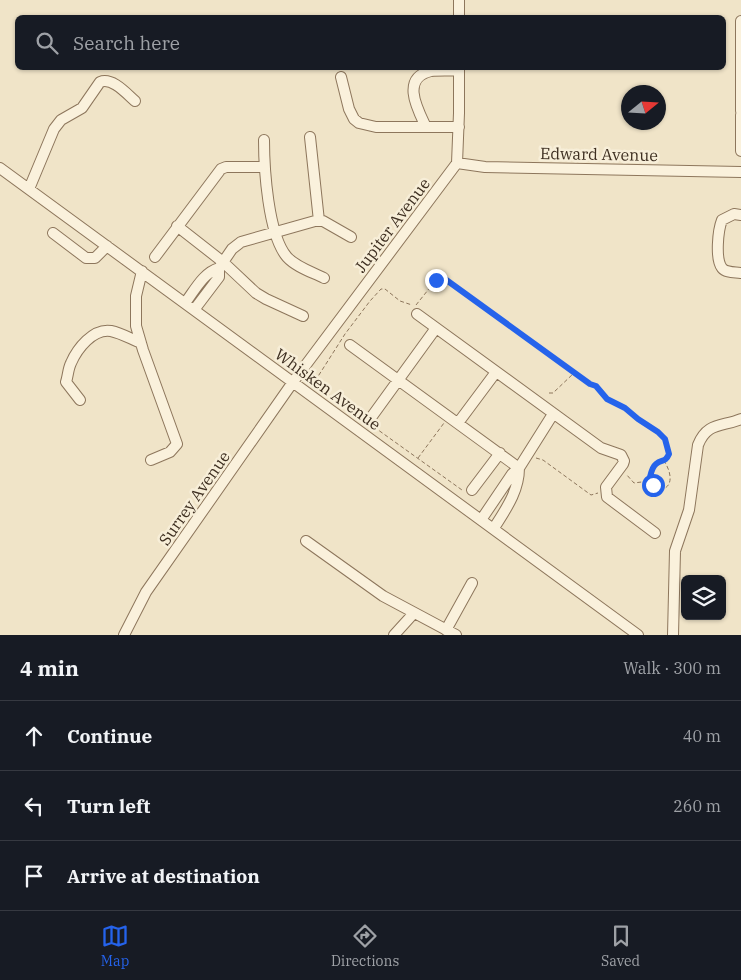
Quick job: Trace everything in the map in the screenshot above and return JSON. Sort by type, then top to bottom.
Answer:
[{"type":"street","points":[[459,0],[459,15]]},
{"type":"street","points":[[740,20],[741,111]]},
{"type":"street","points":[[426,127],[414,103],[413,94],[418,80],[424,74],[446,70]]},
{"type":"street","points":[[457,163],[459,70]]},
{"type":"street","points":[[341,77],[349,109],[354,119],[359,123],[376,127],[459,127]]},
{"type":"street","points":[[29,189],[54,129],[59,122],[82,108],[100,82],[108,81],[135,101]]},
{"type":"street","points":[[741,115],[741,151]]},
{"type":"street","points":[[310,137],[319,221]]},
{"type":"street","points":[[264,140],[264,167],[275,232],[286,256],[294,263],[324,278]]},
{"type":"street","name":"Edward Avenue","points":[[457,163],[484,167],[741,172]]},
{"type":"street","name":"Jupiter Avenue","points":[[293,382],[457,163]]},
{"type":"street","points":[[155,257],[220,169],[226,167],[264,167]]},
{"type":"street","name":"Whisken Avenue","points":[[0,168],[638,635]]},
{"type":"street","points":[[741,215],[734,214],[722,220],[718,239],[721,266],[728,272],[741,272]]},
{"type":"street","points":[[185,303],[210,271],[221,265],[232,250],[241,242],[315,220],[332,226],[351,237]]},
{"type":"street","points":[[177,226],[221,265],[256,292],[266,299],[303,316]]},
{"type":"street","points":[[53,233],[86,258],[95,258],[106,246]]},
{"type":"street","points":[[194,310],[219,277],[221,265]]},
{"type":"street","points":[[142,271],[136,296],[136,326],[176,441],[175,448],[170,452],[151,460]]},
{"type":"street","points":[[198,286],[207,294]]},
{"type":"street","points":[[417,314],[601,448],[622,455],[624,461],[605,490],[609,500],[655,533]]},
{"type":"street","points":[[367,421],[436,328]]},
{"type":"street","points":[[80,400],[66,382],[70,365],[77,352],[92,336],[109,331],[141,343]]},
{"type":"street","points":[[350,345],[519,468]]},
{"type":"street","points":[[458,424],[496,372]]},
{"type":"street","name":"Surrey Avenue","points":[[124,635],[146,592],[293,382]]},
{"type":"street","points":[[482,520],[512,474],[519,468],[553,414]]},
{"type":"street","points":[[673,635],[675,551],[689,510],[698,444],[708,429],[741,419]]},
{"type":"street","points":[[472,490],[500,453]]},
{"type":"street","points":[[494,528],[509,504],[519,481],[519,468]]},
{"type":"street","points":[[306,541],[383,596],[456,635]]},
{"type":"street","points":[[446,630],[472,582]]},
{"type":"street","points":[[394,635],[416,615]]},
{"type":"street","points":[[401,635],[416,615]]},
{"type":"path","points":[[472,490],[468,492],[464,490],[317,385],[317,378],[346,334],[381,289],[385,289],[400,301],[415,307],[436,280],[445,279],[590,384],[596,386],[607,399],[625,408],[662,435],[669,449],[669,456],[654,466],[649,481]]},
{"type":"path","points":[[549,393],[554,393],[574,372]]},
{"type":"path","points":[[418,458],[449,417]]},
{"type":"path","points":[[528,452],[591,495],[605,490]]},
{"type":"path","points":[[620,469],[634,483],[649,481],[660,490],[669,485],[670,473],[664,461]]},
{"type":"route","points":[[436,280],[440,278],[445,279],[590,384],[596,386],[607,399],[625,408],[662,435],[668,445],[669,456],[654,466],[649,481],[653,485]]}]
